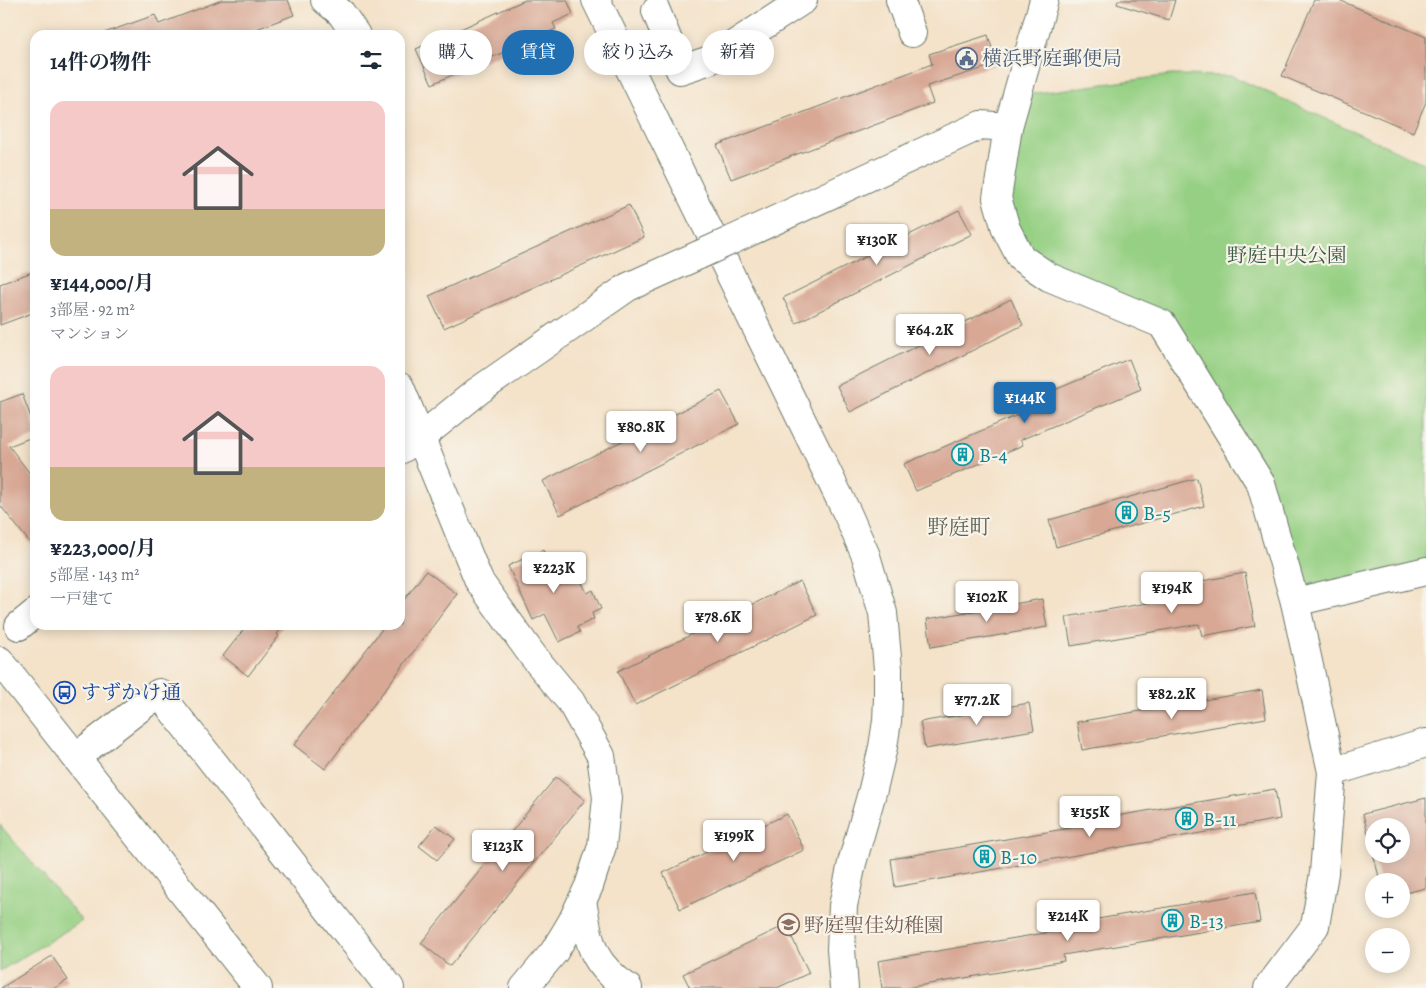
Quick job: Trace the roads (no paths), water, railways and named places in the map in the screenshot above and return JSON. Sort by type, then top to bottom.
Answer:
[{"type":"street","points":[[325,0],[341,13],[353,30]]},
{"type":"street","points":[[596,0],[848,515],[866,556],[883,613],[888,669],[887,721],[873,788],[846,883],[841,942],[844,988]]},
{"type":"street","points":[[656,11],[680,70],[710,60],[803,0]]},
{"type":"street","points":[[900,0],[912,33]]},
{"type":"street","points":[[1044,0],[1008,127],[997,198],[1006,230],[1021,258],[1049,277],[1162,324],[1261,484],[1295,602],[1332,772],[1324,873],[1315,926],[1268,988]]},
{"type":"street","points":[[410,444],[478,391],[628,287],[981,125],[1008,127]]},
{"type":"street","points":[[405,416],[410,444],[479,581],[533,656],[571,702],[601,756],[607,798],[602,846],[589,886],[572,922],[554,952],[524,988]]},
{"type":"street","points":[[1295,602],[1426,571]]},
{"type":"street","points":[[0,661],[258,988]]},
{"type":"street","points":[[76,757],[159,693],[390,988]]},
{"type":"street","points":[[1332,772],[1426,743]]},
{"type":"street","points":[[582,901],[588,934],[596,958],[612,977],[628,988]]},
{"type":"place","name":"横浜野庭郵便局","points":[[966,58]]},
{"type":"place","name":"B-4","points":[[963,455]]},
{"type":"place","name":"B-5","points":[[1127,513]]},
{"type":"place","name":"すずかけ通","points":[[65,692]]},
{"type":"place","name":"B-11","points":[[1187,819]]},
{"type":"place","name":"B-10","points":[[984,857]]},
{"type":"place","name":"B-13","points":[[1173,921]]},
{"type":"place","name":"野庭聖佳幼稚園","points":[[788,925]]},
{"type":"district","name":"野庭町","points":[[959,527]]},
{"type":"park label","name":"野庭中央公園","points":[[1287,255]]}]
